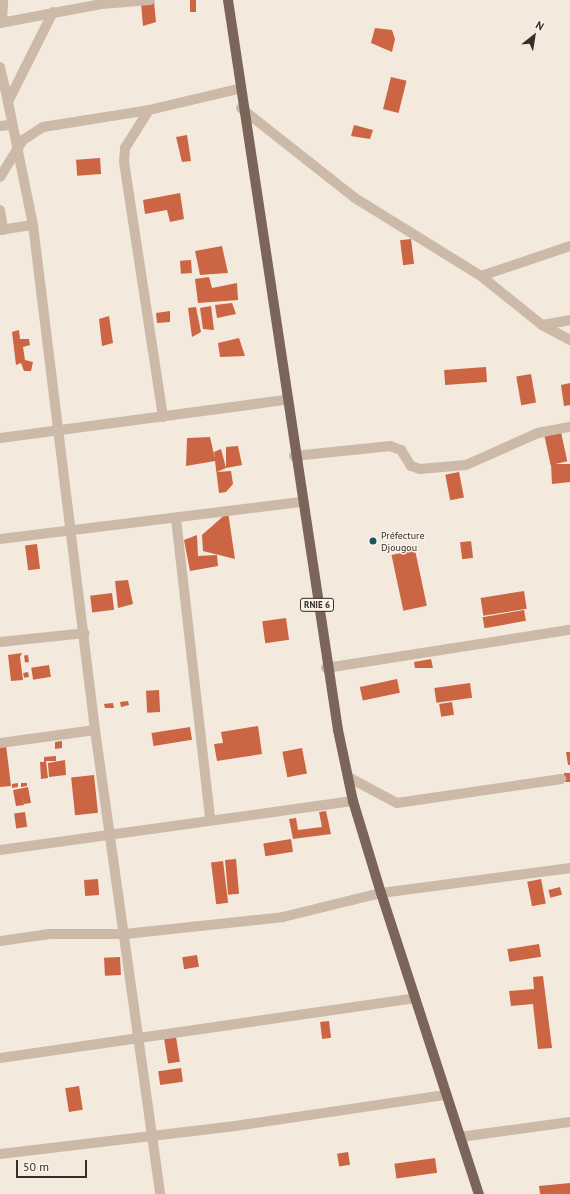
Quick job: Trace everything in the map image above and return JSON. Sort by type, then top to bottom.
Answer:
[{"type":"main road","name":"RNIE 6","points":[[228,0],[238,89],[326,668],[353,801],[414,998],[479,1194]]},
{"type":"street","points":[[3,0],[1,22],[102,2],[150,0]]},
{"type":"street","points":[[8,102],[53,12]]},
{"type":"street","points":[[0,67],[33,225],[85,633],[95,730],[140,1037],[160,1194]]},
{"type":"street","points":[[0,177],[16,149],[31,132],[43,127],[149,110],[238,89]]},
{"type":"street","points":[[241,108],[355,198],[481,276],[542,325],[570,340]]},
{"type":"street","points":[[149,110],[126,148],[124,162],[163,417]]},
{"type":"street","points":[[0,126],[12,125]]},
{"type":"street","points":[[0,210],[2,230],[33,225]]},
{"type":"street","points":[[481,276],[570,246]]},
{"type":"street","points":[[542,325],[570,320]]},
{"type":"street","points":[[0,438],[59,432],[285,400]]},
{"type":"street","points":[[294,456],[390,446],[401,450],[412,466],[420,469],[466,465],[538,433],[570,428]]},
{"type":"street","points":[[0,539],[72,529],[176,519],[301,502]]},
{"type":"street","points":[[176,519],[210,819]]},
{"type":"street","points":[[326,668],[570,630]]},
{"type":"street","points":[[0,642],[85,633]]},
{"type":"street","points":[[0,744],[95,730]]},
{"type":"street","points":[[348,777],[397,803],[561,779]]},
{"type":"street","points":[[0,850],[210,819],[353,801]]},
{"type":"street","points":[[0,941],[50,934],[125,934],[283,917],[381,893],[570,868]]},
{"type":"street","points":[[0,1058],[414,998]]},
{"type":"street","points":[[0,1154],[152,1136],[446,1095]]},
{"type":"street","points":[[460,1137],[570,1122]]},
{"type":"building","points":[[190,0],[196,0],[196,12],[190,12]]},
{"type":"building","points":[[154,2],[156,22],[143,26],[141,3]]},
{"type":"building","points":[[375,28],[392,30],[395,39],[392,52],[371,43]]},
{"type":"building","points":[[391,77],[407,81],[399,113],[383,109]]},
{"type":"building","points":[[354,125],[373,130],[370,139],[351,136]]},
{"type":"building","points":[[187,135],[191,161],[182,162],[176,137]]},
{"type":"building","points":[[100,158],[101,174],[77,176],[76,160]]},
{"type":"building","points":[[180,193],[184,219],[170,222],[167,210],[145,214],[143,200]]},
{"type":"building","points":[[411,239],[414,264],[403,265],[400,240]]},
{"type":"building","points":[[222,246],[228,273],[200,275],[195,251]]},
{"type":"building","points":[[191,260],[192,273],[181,274],[180,261]]},
{"type":"building","points":[[209,277],[212,288],[237,283],[238,300],[198,303],[195,279]]},
{"type":"building","points":[[232,303],[236,314],[217,318],[215,305]]},
{"type":"building","points":[[211,306],[214,330],[203,329],[200,308]]},
{"type":"building","points":[[196,307],[201,332],[192,337],[188,308]]},
{"type":"building","points":[[170,311],[170,322],[157,323],[156,313]]},
{"type":"building","points":[[109,316],[113,343],[102,346],[99,319]]},
{"type":"building","points":[[19,330],[20,339],[29,339],[30,345],[23,347],[25,360],[33,362],[31,371],[24,371],[21,363],[16,365],[12,332]]},
{"type":"building","points":[[239,338],[245,356],[220,357],[218,343]]},
{"type":"building","points":[[486,367],[487,382],[445,385],[444,370]]},
{"type":"building","points":[[531,374],[536,403],[521,405],[516,377]]},
{"type":"building","points":[[570,383],[570,405],[564,406],[561,385]]},
{"type":"building","points":[[561,432],[567,461],[551,465],[544,436]]},
{"type":"building","points":[[210,437],[215,459],[214,452],[221,449],[226,468],[217,472],[231,471],[233,484],[226,492],[219,493],[215,461],[186,466],[187,438]]},
{"type":"building","points":[[238,446],[242,465],[226,468],[226,447]]},
{"type":"building","points":[[551,464],[570,464],[570,482],[552,484]]},
{"type":"building","points":[[459,472],[464,498],[450,500],[445,475]]},
{"type":"building","points":[[228,512],[235,559],[203,551],[202,535]]},
{"type":"building","points":[[197,535],[198,556],[217,555],[218,566],[190,571],[184,540]]},
{"type":"building","points":[[471,541],[473,558],[462,559],[460,542]]},
{"type":"building","points":[[37,544],[40,569],[28,570],[25,545]]},
{"type":"building","points":[[415,550],[427,606],[403,611],[392,555]]},
{"type":"building","points":[[128,580],[133,604],[118,608],[115,581]]},
{"type":"building","points":[[524,591],[527,609],[483,616],[481,598]]},
{"type":"building","points":[[112,593],[114,610],[92,613],[90,596]]},
{"type":"building","points":[[524,610],[526,621],[485,628],[483,617]]},
{"type":"building","points":[[286,618],[289,640],[265,643],[262,621]]},
{"type":"building","points":[[22,653],[20,657],[23,680],[11,681],[8,655]]},
{"type":"building","points":[[28,655],[29,662],[25,662],[24,656]]},
{"type":"building","points":[[431,659],[433,668],[415,668],[414,662]]},
{"type":"building","points":[[49,665],[51,677],[33,680],[31,668]]},
{"type":"building","points":[[28,672],[29,677],[24,678],[23,673]]},
{"type":"building","points":[[397,679],[400,693],[363,701],[360,687]]},
{"type":"building","points":[[470,683],[472,698],[436,703],[434,688]]},
{"type":"building","points":[[159,690],[160,712],[147,713],[146,691]]},
{"type":"building","points":[[128,701],[129,705],[121,707],[120,702]]},
{"type":"building","points":[[452,702],[454,715],[441,717],[439,704]]},
{"type":"building","points":[[113,703],[114,708],[105,708],[104,704]]},
{"type":"building","points":[[258,726],[262,754],[217,761],[214,744],[223,743],[221,732]]},
{"type":"building","points":[[190,727],[192,740],[154,746],[151,733]]},
{"type":"building","points":[[62,741],[62,748],[55,749],[55,742]]},
{"type":"building","points":[[0,745],[6,745],[11,786],[0,787]]},
{"type":"building","points":[[302,748],[307,774],[287,777],[282,752]]},
{"type":"building","points":[[566,752],[570,752],[570,765],[568,765]]},
{"type":"building","points":[[56,756],[56,761],[46,761],[48,778],[41,779],[40,762],[44,762],[44,757]]},
{"type":"building","points":[[65,760],[66,775],[49,777],[48,763]]},
{"type":"building","points":[[564,773],[570,773],[570,782],[564,782]]},
{"type":"building","points":[[94,775],[98,813],[75,815],[71,777]]},
{"type":"building","points":[[18,783],[18,787],[12,788],[12,784]]},
{"type":"building","points":[[21,783],[27,783],[27,786],[21,787]]},
{"type":"building","points":[[28,787],[31,803],[24,804],[21,792],[24,805],[16,806],[13,790]]},
{"type":"building","points":[[326,811],[331,834],[293,839],[289,819],[296,818],[298,830],[322,827],[319,812]]},
{"type":"building","points":[[25,812],[27,827],[16,828],[14,814]]},
{"type":"building","points":[[291,839],[293,852],[265,856],[263,843]]},
{"type":"building","points":[[236,859],[239,894],[228,895],[225,860]]},
{"type":"building","points":[[223,861],[228,903],[216,904],[211,862]]},
{"type":"building","points":[[98,879],[99,895],[85,896],[84,880]]},
{"type":"building","points":[[541,879],[546,904],[532,906],[527,882]]},
{"type":"building","points":[[560,887],[562,895],[550,898],[548,890]]},
{"type":"building","points":[[539,944],[541,957],[509,962],[507,949]]},
{"type":"building","points":[[197,955],[199,967],[184,969],[182,957]]},
{"type":"building","points":[[120,957],[121,975],[105,976],[104,958]]},
{"type":"building","points":[[543,976],[552,1048],[538,1049],[533,1004],[511,1006],[509,991],[534,989],[533,977]]},
{"type":"building","points":[[329,1021],[331,1038],[322,1039],[320,1022]]},
{"type":"building","points":[[176,1037],[180,1062],[168,1064],[164,1039]]},
{"type":"building","points":[[181,1068],[183,1082],[160,1085],[158,1071]]},
{"type":"building","points":[[79,1086],[83,1110],[69,1112],[65,1088]]},
{"type":"building","points":[[348,1152],[350,1165],[339,1167],[337,1154]]},
{"type":"building","points":[[435,1158],[437,1173],[396,1179],[394,1164]]},
{"type":"building","points":[[570,1183],[570,1194],[540,1194],[539,1186]]},
{"type":"place","name":"Préfecture Djougou","points":[[373,541]]}]
